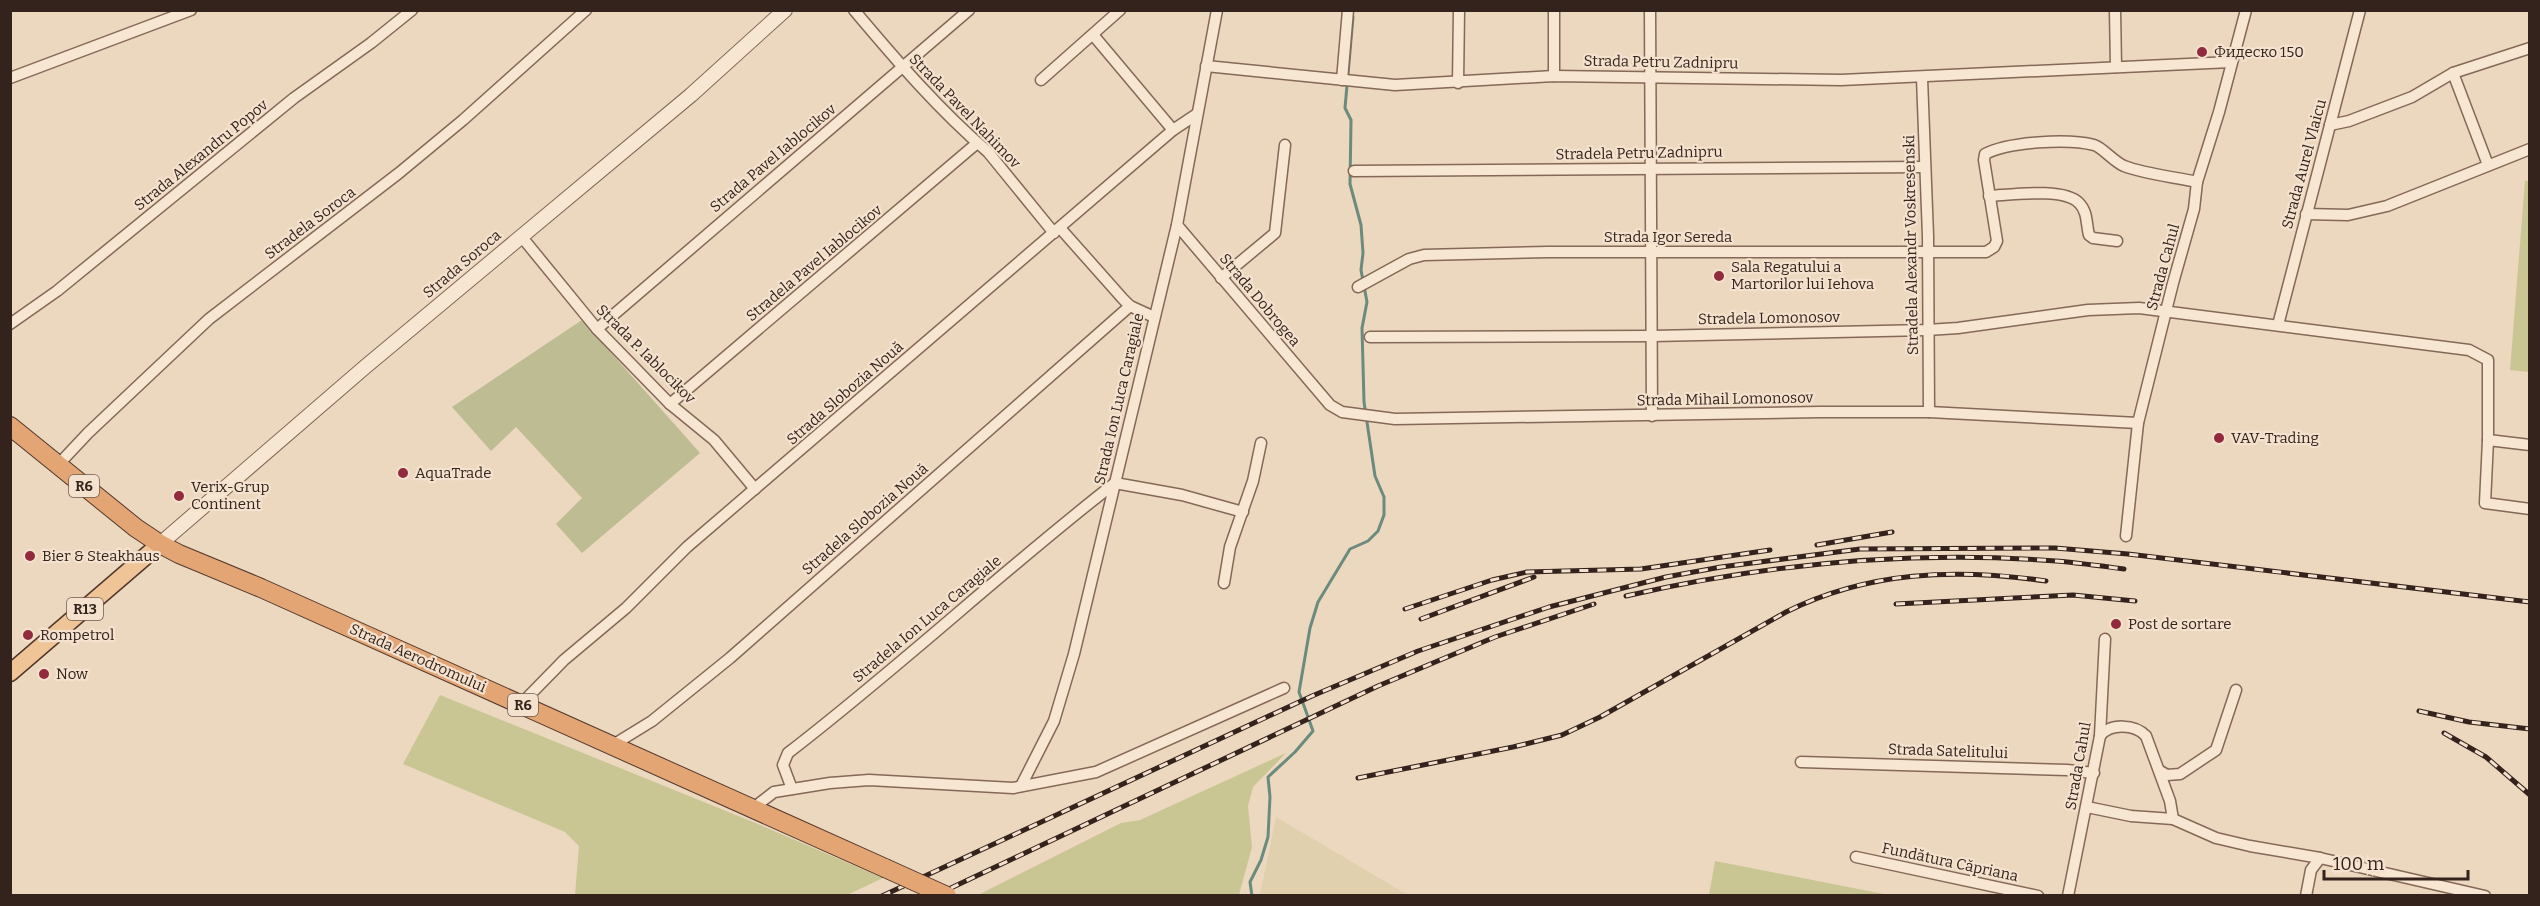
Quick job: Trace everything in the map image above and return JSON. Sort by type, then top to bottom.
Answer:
[{"type":"highway","name":"Strada Aerodromului","points":[[10,426],[160,544],[179,554],[261,588],[947,896]]},
{"type":"main road","name":"R13","points":[[10,673],[160,544]]},
{"type":"street","points":[[10,78],[191,10]]},
{"type":"street","name":"Strada Alexandru Popov","points":[[10,324],[57,291],[294,98],[371,44],[412,10]]},
{"type":"street","name":"Stradela Sorocа","points":[[58,465],[88,433],[209,319],[399,173],[463,120],[586,10]]},
{"type":"street","name":"Strada Soroca","points":[[160,544],[691,94],[785,10]]},
{"type":"street","name":"Strada Pavel Nahimov","points":[[854,10],[904,67],[976,144],[988,152],[1057,230],[1130,306],[1154,317]]},
{"type":"street","name":"Strada Pavel Iablocikov","points":[[597,329],[969,10]]},
{"type":"street","points":[[1041,80],[1094,36],[1120,10]]},
{"type":"street","name":"Strada Ion Luca Caragiale","points":[[1021,786],[1054,721],[1074,654],[1177,225],[1216,10]]},
{"type":"street","points":[[1342,80],[1348,10]]},
{"type":"street","points":[[1458,83],[1459,10]]},
{"type":"street","points":[[1554,10],[1554,76]]},
{"type":"street","points":[[1650,10],[1652,416]]},
{"type":"street","points":[[2115,10],[2116,67]]},
{"type":"street","name":"Strada Cahul","points":[[2126,536],[2138,423],[2194,209],[2197,182],[2219,112],[2246,10]]},
{"type":"street","name":"Strada Aurel Vlaicu","points":[[2278,325],[2360,10]]},
{"type":"street","points":[[1094,36],[1173,130]]},
{"type":"street","points":[[2330,125],[2357,118],[2412,97],[2453,73],[2529,48]]},
{"type":"street","name":"Strada Petru Zadnipru","points":[[1206,66],[1395,84],[1458,83],[1554,76],[1841,80],[1922,78],[2231,62]]},
{"type":"street","points":[[2453,73],[2488,165]]},
{"type":"street","name":"Stradela Alexandr Voskresenski","points":[[1922,78],[1929,412]]},
{"type":"street","name":"Strada Slobozia Nouă","points":[[521,704],[564,660],[626,608],[666,566],[1173,130],[1197,114]]},
{"type":"street","points":[[2117,241],[2093,238],[2089,234],[2088,220],[2079,203],[2068,197],[2037,193],[1989,196],[1984,154],[1992,150],[2018,146],[2064,142],[2094,145],[2126,167],[2197,182]]},
{"type":"street","name":"Stradela Pavel Iablocikov","points":[[670,404],[976,144]]},
{"type":"street","points":[[1221,278],[1275,233],[1286,145]]},
{"type":"street","points":[[2306,214],[2364,213],[2529,149]]},
{"type":"street","name":"Stradela Petru Zadnipru","points":[[1353,171],[1924,167]]},
{"type":"street","name":"Strada Igor Sereda","points":[[1358,287],[1409,259],[1424,255],[1986,252],[1994,247],[1997,241],[1989,196]]},
{"type":"street","name":"Strada Dobrogea","points":[[1177,225],[1320,393]]},
{"type":"street","name":"Strada P. Iablocikov","points":[[521,236],[597,329],[670,404],[714,440],[755,489]]},
{"type":"street","name":"Stradela Slobozia Nouă","points":[[613,746],[652,720],[730,658],[1130,306]]},
{"type":"street","name":"Stradela Lomonosov","points":[[1370,337],[1653,336],[1927,330],[2100,309],[2166,310]]},
{"type":"street","points":[[2166,310],[2446,345],[2469,350],[2488,360],[2485,503],[2529,509]]},
{"type":"street","name":"Strada Mihail Lomonosov","points":[[1320,393],[1330,405],[1342,412],[1395,419],[1929,412],[2138,423]]},
{"type":"street","points":[[2488,440],[2529,446]]},
{"type":"street","points":[[1224,584],[1230,547],[1253,481],[1261,442]]},
{"type":"street","points":[[1115,483],[1182,495],[1243,512]]},
{"type":"street","name":"Stradela Ion Luca Caragiale","points":[[792,789],[783,765],[788,753],[1115,483]]},
{"type":"street","name":"Strada Cahul","points":[[2068,896],[2100,736],[2106,639]]},
{"type":"street","points":[[752,808],[774,792],[830,783],[869,780],[992,787],[1021,786],[1096,772],[1284,688]]},
{"type":"street","points":[[2160,771],[2167,775],[2180,774],[2216,750],[2236,690]]},
{"type":"street","points":[[2100,736],[2103,731],[2116,728],[2138,729],[2148,741],[2160,771],[2173,819]]},
{"type":"street","name":"Strada Satelitului","points":[[1801,762],[2067,770],[2094,773]]},
{"type":"street","points":[[2087,807],[2131,816],[2173,819],[2216,838],[2272,851],[2320,858],[2485,896]]},
{"type":"street","name":"Fundătura Căpriana","points":[[1856,857],[2038,896]]},
{"type":"street","points":[[2306,896],[2311,870],[2320,858]]},
{"type":"shaded area","points":[[2525,181],[2529,181],[2529,372],[2510,370]]},
{"type":"shaded area","points":[[582,320],[700,453],[582,553],[556,524],[582,498],[516,427],[491,451],[452,407]]},
{"type":"shaded area","points":[[440,695],[758,824],[883,878],[847,895],[575,895],[579,846],[565,832],[403,764]]},
{"type":"shaded area","points":[[1286,753],[1253,787],[1248,806],[1252,847],[1239,895],[978,895],[1121,823],[1140,820]]},
{"type":"shaded area","points":[[1276,817],[1396,888],[1408,895],[1260,895]]},
{"type":"shaded area","points":[[1715,861],[1889,895],[1709,895]]},
{"type":"waterway","points":[[1252,896],[1250,882],[1261,860],[1268,837],[1270,797],[1268,777],[1295,752],[1313,731],[1299,692],[1310,628],[1318,602],[1350,549],[1368,541],[1378,531],[1384,515],[1384,497],[1375,476],[1364,402],[1362,328],[1367,302],[1361,270],[1363,253],[1361,225],[1350,184],[1351,120],[1345,108],[1353,17]]},
{"type":"railway","points":[[1817,545],[1892,532]]},
{"type":"railway","points":[[882,896],[1312,696],[1418,651],[1549,607],[1666,577],[1721,567],[1860,549],[2055,548],[2128,554],[2530,602]]},
{"type":"railway","points":[[1405,609],[1492,580],[1527,572],[1641,569],[1770,550]]},
{"type":"railway","points":[[1626,596],[1732,575],[1840,562],[1894,559],[2002,558],[2056,561],[2124,569]]},
{"type":"railway","points":[[1358,778],[1562,735],[1600,717],[1786,612],[1817,598],[1849,588],[1913,576],[1946,574],[2046,581]]},
{"type":"railway","points":[[1421,619],[1534,577]]},
{"type":"railway","points":[[1896,604],[2073,595],[2135,601]]},
{"type":"railway","points":[[934,896],[1378,686],[1495,637],[1594,604]]},
{"type":"railway","points":[[2419,711],[2469,722],[2530,729]]},
{"type":"railway","points":[[2444,733],[2486,757],[2530,795]]},
{"type":"place","name":"Фидеско 150","points":[[2202,52]]},
{"type":"place","name":"Sala Regatului a Martorilor lui Iehova","points":[[1719,276]]},
{"type":"place","name":"VAV-Trading","points":[[2219,438]]},
{"type":"place","name":"AquaTrade","points":[[403,473]]},
{"type":"place","name":"Verix-Grup Continent","points":[[179,496]]},
{"type":"place","name":"Bier & Steakhaus","points":[[30,556]]},
{"type":"place","name":"Post de sortare","points":[[2116,624]]},
{"type":"place","name":"Rompetrol","points":[[28,635]]},
{"type":"place","name":"Now","points":[[44,674]]}]
